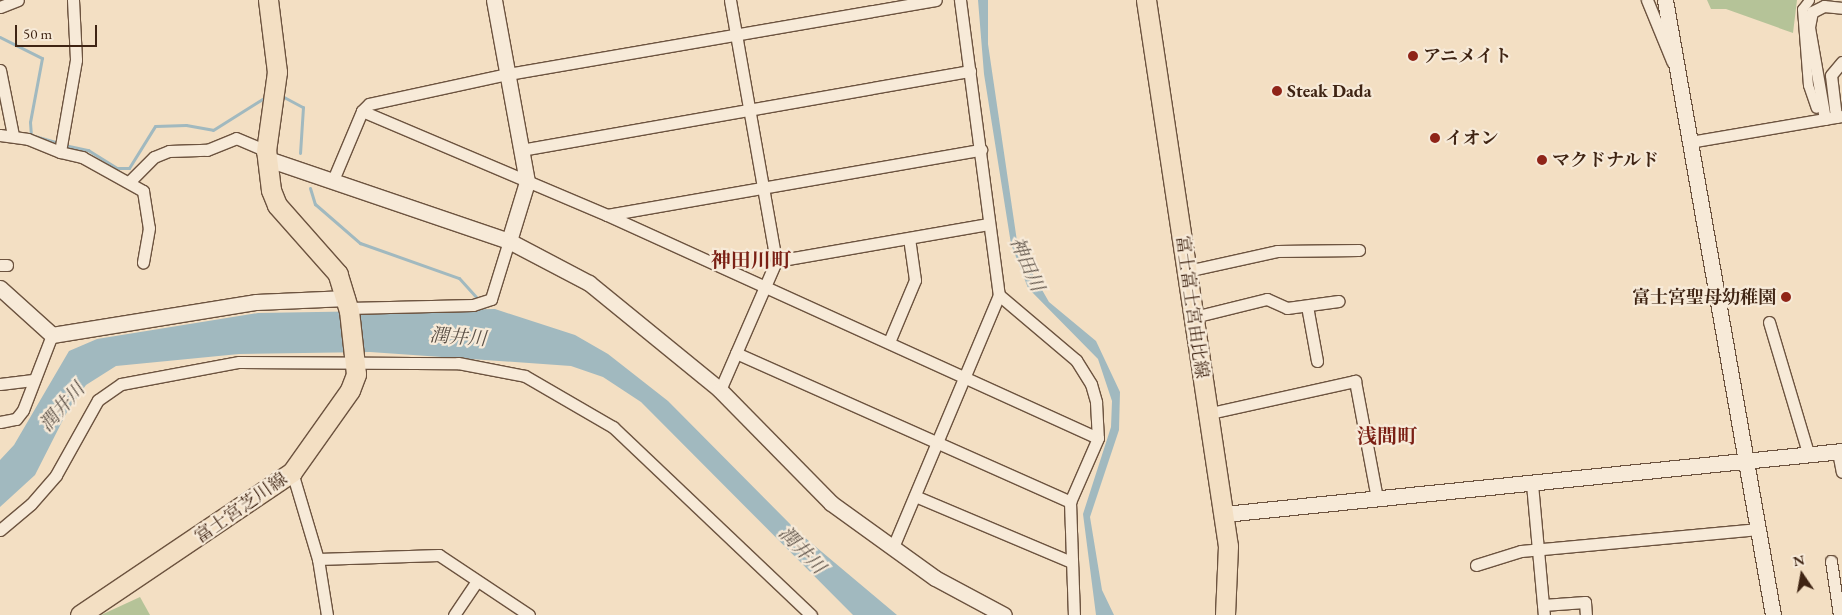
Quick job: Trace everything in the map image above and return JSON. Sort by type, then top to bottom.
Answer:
[{"type":"main road","name":"富士宮芝川線","points":[[80,615],[292,472],[350,390],[356,360],[348,306],[325,255],[277,205],[267,155],[275,94],[268,0]]},
{"type":"main road","name":"富士富士宮由比線","points":[[1146,0],[1194,317],[1206,414],[1224,514],[1229,576],[1225,615]]},
{"type":"street","points":[[0,7],[18,0]]},
{"type":"street","points":[[61,150],[76,60],[73,0]]},
{"type":"street","points":[[52,335],[256,302],[348,306],[473,305],[491,299],[527,182],[494,0]]},
{"type":"street","points":[[720,390],[776,261],[730,0]]},
{"type":"street","points":[[333,180],[362,111],[369,104],[508,74],[936,0]]},
{"type":"street","points":[[893,547],[1000,295],[987,224],[981,150],[960,0]]},
{"type":"street","points":[[1647,0],[1677,71]]},
{"type":"street","points":[[1665,0],[1743,459],[1773,615]]},
{"type":"street","points":[[1808,0],[1802,9],[1808,85],[1816,108]]},
{"type":"street","points":[[1834,117],[1809,27],[1812,12],[1824,6],[1842,8]]},
{"type":"street","points":[[1834,117],[1831,75],[1842,62]]},
{"type":"street","points":[[0,70],[13,135]]},
{"type":"street","points":[[521,150],[970,71]]},
{"type":"street","points":[[362,111],[607,215],[764,288],[889,342],[965,380],[1098,438]]},
{"type":"street","points":[[1690,142],[1834,117]]},
{"type":"street","points":[[0,135],[13,135],[82,157],[130,181],[148,204],[142,262]]},
{"type":"street","points":[[130,181],[154,157],[169,151],[207,150],[236,138],[267,155],[333,180],[509,241],[589,283],[720,390],[831,503],[935,578],[1004,615]]},
{"type":"street","points":[[607,215],[763,185],[981,150]]},
{"type":"street","points":[[776,261],[987,224]]},
{"type":"street","points":[[889,342],[915,280],[908,238]]},
{"type":"street","points":[[1187,271],[1277,251],[1359,250]]},
{"type":"street","points":[[0,288],[52,335]]},
{"type":"street","points":[[1000,295],[1087,374],[1096,402],[1098,438],[1070,502],[1074,615]]},
{"type":"street","points":[[1194,317],[1267,299],[1287,308],[1339,301]]},
{"type":"street","points":[[1307,306],[1317,361]]},
{"type":"street","points":[[1769,322],[1808,453]]},
{"type":"street","points":[[0,422],[16,419],[23,410],[52,335]]},
{"type":"street","points":[[736,353],[1070,502]]},
{"type":"street","points":[[0,530],[31,504],[56,475],[98,400],[121,384],[239,362],[356,360],[458,362],[525,376],[553,389],[613,427],[811,615]]},
{"type":"street","points":[[0,384],[33,380]]},
{"type":"street","points":[[1206,414],[1355,381],[1377,498]]},
{"type":"street","points":[[1224,514],[1532,484],[1808,453],[1840,452],[1842,472]]},
{"type":"street","points":[[292,472],[318,559],[327,615]]},
{"type":"street","points":[[1532,484],[1543,610],[1585,602],[1586,615]]},
{"type":"street","points":[[915,496],[1071,562]]},
{"type":"street","points":[[1476,565],[1539,550],[1756,529]]},
{"type":"street","points":[[318,559],[439,554],[476,582],[529,615]]},
{"type":"street","points":[[1831,561],[1839,615]]},
{"type":"street","points":[[454,615],[476,582]]},
{"type":"green space","points":[[1707,0],[1797,0],[1793,33],[1726,9],[1711,9]]},
{"type":"green space","points":[[140,597],[150,615],[101,615]]},
{"type":"water","name":"神田川","points":[[978,0],[988,0],[988,44],[1018,248],[1049,302],[1096,341],[1120,392],[1119,430],[1090,517],[1102,590],[1114,615],[1096,615],[1083,514],[1111,427],[1112,401],[1098,359],[1028,288],[1011,244],[984,74]]},
{"type":"water","name":"潤井川","points":[[495,309],[575,335],[608,354],[668,401],[797,531],[897,615],[853,615],[641,402],[603,377],[571,366],[370,352],[239,354],[116,366],[86,385],[68,410],[35,475],[0,507],[0,460],[14,445],[69,351],[97,339],[258,313]]},
{"type":"waterway","points":[[0,37],[42,58],[30,122],[31,135],[59,143]]},
{"type":"waterway","points":[[280,95],[303,107],[300,153]]},
{"type":"waterway","points":[[64,145],[88,150],[117,168],[129,168],[155,126],[186,125],[213,130],[267,96]]},
{"type":"waterway","points":[[310,188],[315,204],[360,243],[459,278],[480,301]]},
{"type":"place","name":"アニメイト","points":[[1413,56]]},
{"type":"place","name":"Steak Dada","points":[[1277,91]]},
{"type":"place","name":"イオン","points":[[1435,138]]},
{"type":"place","name":"マクドナルド","points":[[1542,160]]},
{"type":"place","name":"富士宮聖母幼稚園","points":[[1786,297]]},
{"type":"district","name":"神田川町","points":[[751,260]]},
{"type":"district","name":"浅間町","points":[[1387,436]]}]
